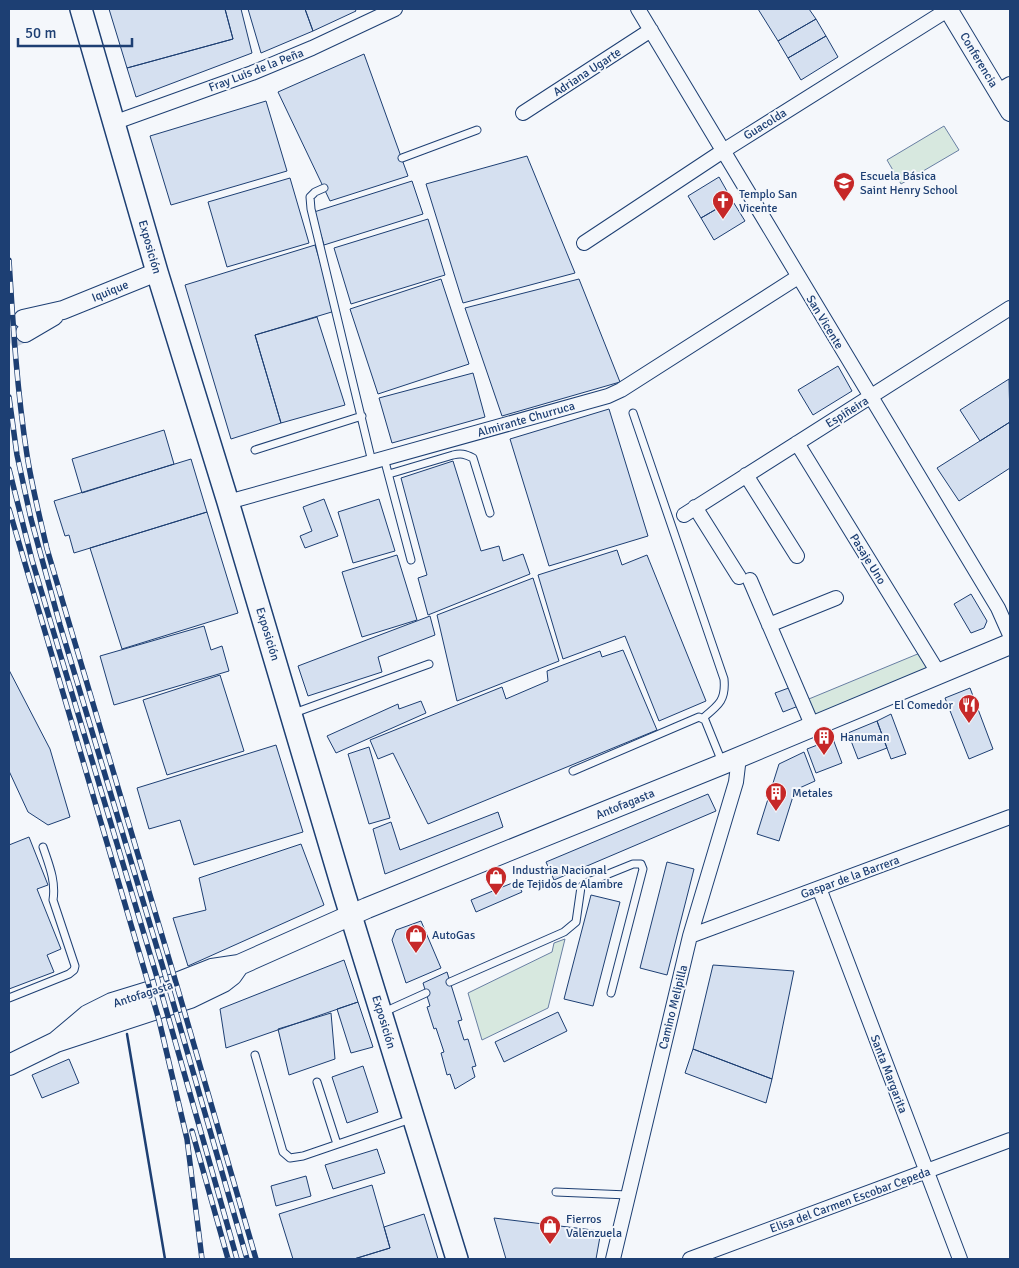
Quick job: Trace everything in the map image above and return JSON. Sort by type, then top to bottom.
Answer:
[{"type":"main road","name":"Exposición","points":[[81,9],[157,272],[457,1259]]},
{"type":"main road","name":"Antofagasta","points":[[9,1065],[56,1042],[190,998],[223,982],[232,975],[239,965],[352,915],[731,761],[1010,644]]},
{"type":"street","name":"Fray Luis de la Peña","points":[[113,123],[252,73],[312,48],[395,9]]},
{"type":"street","name":"San Vicente","points":[[638,9],[998,608],[1010,635]]},
{"type":"street","name":"Conferencia","points":[[949,9],[1004,87],[1010,112]]},
{"type":"street","name":"Guacolda","points":[[584,243],[723,151],[949,9]]},
{"type":"street","name":"Adriana Ugarte","points":[[523,113],[651,30]]},
{"type":"street","name":"Iquique","points":[[24,326],[44,323],[63,310],[157,272]]},
{"type":"street","name":"Almirante Churruca","points":[[228,502],[608,396],[622,390],[798,277]]},
{"type":"street","name":"Espiñeira","points":[[770,625],[744,579],[690,511],[1010,308]]},
{"type":"street","name":"Pasaje Uno","points":[[797,443],[939,674]]},
{"type":"street","points":[[746,475],[797,556]]},
{"type":"street","points":[[813,727],[770,625],[836,598]]},
{"type":"street","name":"Camino Melipilla","points":[[614,1259],[690,936],[736,782],[731,761]]},
{"type":"street","name":"Gaspar de la Barrera","points":[[690,936],[1010,817]]},
{"type":"street","name":"Santa Margarita","points":[[820,888],[960,1259]]},
{"type":"street","name":"Elisa del Carmen Escobar Cepeda","points":[[690,1259],[1010,1140]]},
{"type":"lane","points":[[402,158],[477,130]]},
{"type":"lane","points":[[324,188],[310,197],[311,209],[362,416],[378,460],[389,474],[411,560]]},
{"type":"lane","points":[[573,771],[695,718],[703,718],[717,707],[724,696],[724,679],[633,413]]},
{"type":"lane","points":[[255,450],[362,416]]},
{"type":"lane","points":[[389,474],[452,455],[465,454],[473,458],[490,513]]},
{"type":"lane","points":[[292,714],[429,664]]},
{"type":"lane","points":[[703,718],[731,761]]},
{"type":"lane","points":[[9,998],[69,974],[74,970],[75,966],[53,900],[55,889],[43,847]]},
{"type":"lane","points":[[450,982],[564,932],[576,922],[581,887],[586,883],[633,864],[641,864],[643,869],[611,992]]},
{"type":"lane","points":[[381,1013],[426,993]]},
{"type":"lane","points":[[255,1055],[283,1152],[290,1158],[303,1156],[414,1118]]},
{"type":"lane","points":[[317,1082],[337,1144]]},
{"type":"lane","points":[[556,1192],[628,1195]]},
{"type":"shaded area","points":[[944,126],[959,150],[901,184],[887,160]]},
{"type":"shaded area","points":[[920,653],[930,668],[811,718],[804,701]]},
{"type":"shaded area","points":[[565,939],[548,1008],[482,1040],[468,993],[552,952],[554,943]]},
{"type":"building","points":[[109,9],[225,9],[233,39],[127,68]]},
{"type":"building","points":[[225,9],[241,9],[252,53],[136,97],[127,68],[233,39]]},
{"type":"building","points":[[248,9],[305,9],[313,31],[261,53]]},
{"type":"building","points":[[305,9],[355,9],[356,11],[313,31]]},
{"type":"building","points":[[758,9],[809,9],[816,19],[778,41]]},
{"type":"building","points":[[816,19],[826,36],[788,58],[778,41]]},
{"type":"building","points":[[826,36],[838,57],[801,80],[788,58]]},
{"type":"building","points":[[364,54],[408,176],[330,201],[278,92]]},
{"type":"building","points":[[266,101],[287,171],[171,205],[150,136]]},
{"type":"building","points":[[527,156],[575,273],[463,303],[426,184]]},
{"type":"building","points":[[719,177],[732,200],[701,218],[688,196]]},
{"type":"building","points":[[290,178],[309,243],[227,267],[208,202]]},
{"type":"building","points":[[412,181],[423,214],[324,245],[314,212]]},
{"type":"building","name":"Templo San Vicente","points":[[732,200],[745,221],[714,240],[701,218]]},
{"type":"building","points":[[428,219],[445,275],[351,304],[334,248]]},
{"type":"building","points":[[315,245],[335,311],[255,335],[281,423],[231,439],[185,285]]},
{"type":"building","points":[[441,279],[469,364],[378,394],[350,309]]},
{"type":"building","points":[[579,279],[620,382],[502,416],[465,308]]},
{"type":"building","points":[[317,317],[345,405],[281,423],[255,335]]},
{"type":"building","points":[[838,366],[852,391],[813,415],[798,390]]},
{"type":"building","points":[[473,373],[485,417],[392,443],[379,398]]},
{"type":"building","points":[[1009,379],[1010,422],[980,441],[960,410]]},
{"type":"building","points":[[609,409],[648,536],[549,566],[510,439]]},
{"type":"building","points":[[1010,422],[1010,468],[959,501],[937,468]]},
{"type":"building","points":[[164,430],[174,464],[82,493],[72,459]]},
{"type":"building","points":[[191,459],[207,512],[74,553],[69,535],[65,536],[54,501]]},
{"type":"building","points":[[453,461],[481,551],[499,546],[503,561],[523,554],[530,574],[428,615],[418,578],[427,575],[401,478]]},
{"type":"building","points":[[324,499],[338,536],[305,548],[300,536],[312,531],[303,507]]},
{"type":"building","points":[[379,499],[395,551],[353,563],[338,512]]},
{"type":"building","points":[[207,512],[238,613],[122,649],[90,548]]},
{"type":"building","points":[[617,550],[622,565],[647,555],[706,701],[659,721],[625,636],[563,659],[538,575]]},
{"type":"building","points":[[397,555],[417,620],[362,637],[342,572]]},
{"type":"building","points":[[533,578],[559,661],[457,701],[437,615]]},
{"type":"building","points":[[971,594],[987,621],[984,628],[971,633],[954,604]]},
{"type":"building","points":[[430,616],[435,635],[378,657],[382,672],[308,696],[298,666]]},
{"type":"building","points":[[204,626],[211,650],[222,646],[229,671],[114,705],[100,656]]},
{"type":"building","points":[[623,650],[657,730],[428,824],[393,753],[378,759],[370,740],[502,687],[506,699],[548,681],[547,671],[600,651],[602,657]]},
{"type":"building","points":[[9,670],[50,749],[70,817],[48,825],[28,812],[9,771]]},
{"type":"building","points":[[220,675],[244,751],[167,775],[143,700]]},
{"type":"building","points":[[794,686],[801,705],[783,712],[775,693]]},
{"type":"building","name":"El Comedor","points":[[970,688],[993,749],[969,759],[945,698]]},
{"type":"building","points":[[421,701],[426,713],[336,753],[327,736],[398,704],[399,709]]},
{"type":"building","points":[[891,714],[906,754],[891,759],[877,721]]},
{"type":"building","points":[[877,721],[887,748],[858,759],[848,733]]},
{"type":"building","name":"Hanuman","points":[[833,739],[842,763],[816,773],[807,749]]},
{"type":"building","points":[[276,745],[303,832],[194,865],[180,820],[149,829],[137,788]]},
{"type":"building","points":[[369,747],[390,818],[369,824],[348,754]]},
{"type":"building","name":"Metales","points":[[804,752],[815,781],[795,790],[779,841],[757,834],[779,764]]},
{"type":"building","points":[[708,794],[716,811],[554,880],[546,862]]},
{"type":"building","points":[[498,812],[503,827],[385,874],[373,829],[391,822],[400,850]]},
{"type":"building","points":[[29,837],[48,885],[37,889],[61,949],[47,955],[54,972],[9,989],[9,845]]},
{"type":"building","points":[[301,844],[324,905],[188,966],[173,918],[206,910],[199,878]]},
{"type":"building","points":[[667,862],[694,869],[667,975],[640,968]]},
{"type":"building","name":"Industria Nacional de Tejidos de Alambre","points":[[517,881],[522,892],[476,912],[471,900]]},
{"type":"building","points":[[591,895],[620,902],[593,1006],[564,999]]},
{"type":"building","name":"AutoGas","points":[[421,921],[441,968],[406,983],[392,940],[396,930]]},
{"type":"building","points":[[344,960],[358,1002],[226,1048],[220,1009]]},
{"type":"building","points":[[713,965],[794,971],[772,1079],[693,1049]]},
{"type":"building","points":[[447,972],[462,1020],[458,1021],[464,1040],[468,1039],[476,1066],[472,1067],[475,1077],[455,1089],[450,1074],[447,1075],[441,1053],[444,1052],[427,1007],[430,1006],[423,983]]},
{"type":"building","points":[[358,1002],[373,1047],[351,1053],[337,1009]]},
{"type":"building","points":[[558,1012],[567,1031],[504,1062],[495,1042]]},
{"type":"building","points":[[331,1013],[335,1059],[289,1075],[278,1029]]},
{"type":"building","points":[[693,1049],[772,1079],[766,1103],[685,1073]]},
{"type":"building","points":[[69,1059],[79,1083],[42,1098],[32,1075]]},
{"type":"building","points":[[363,1066],[378,1112],[347,1123],[332,1077]]},
{"type":"building","points":[[377,1149],[385,1173],[333,1189],[325,1165]]},
{"type":"building","points":[[306,1176],[311,1196],[276,1206],[271,1186]]},
{"type":"building","points":[[372,1185],[390,1248],[354,1259],[293,1259],[279,1214]]},
{"type":"building","points":[[424,1214],[438,1259],[354,1259],[390,1248],[384,1227]]},
{"type":"building","name":"Fierros Valenzuela","points":[[494,1218],[601,1231],[596,1259],[506,1259]]},
{"type":"tunnel","points":[[9,324],[23,319]]},
{"type":"tunnel","points":[[9,340],[25,333]]},
{"type":"railway","points":[[9,260],[16,358],[27,455],[47,549],[256,1259]]},
{"type":"railway","points":[[9,397],[17,455],[31,519],[60,625],[164,971],[247,1259]]},
{"type":"railway","points":[[9,469],[32,560],[156,974],[237,1259]]},
{"type":"railway","points":[[9,509],[159,1020],[187,1139],[202,1259]]},
{"type":"railway","points":[[192,1131],[228,1259]]},
{"type":"wall","points":[[127,1034],[165,1259]]},
{"type":"place","name":"Escuela Básica Saint Henry School","points":[[844,202]]},
{"type":"place","name":"Templo San Vicente","points":[[723,220]]},
{"type":"place","name":"El Comedor","points":[[969,724]]},
{"type":"place","name":"Hanuman","points":[[824,756]]},
{"type":"place","name":"Metales","points":[[776,812]]},
{"type":"place","name":"Industria Nacional de Tejidos de Alambre","points":[[496,896]]},
{"type":"place","name":"AutoGas","points":[[416,954]]},
{"type":"place","name":"Fierros Valenzuela","points":[[550,1245]]}]
